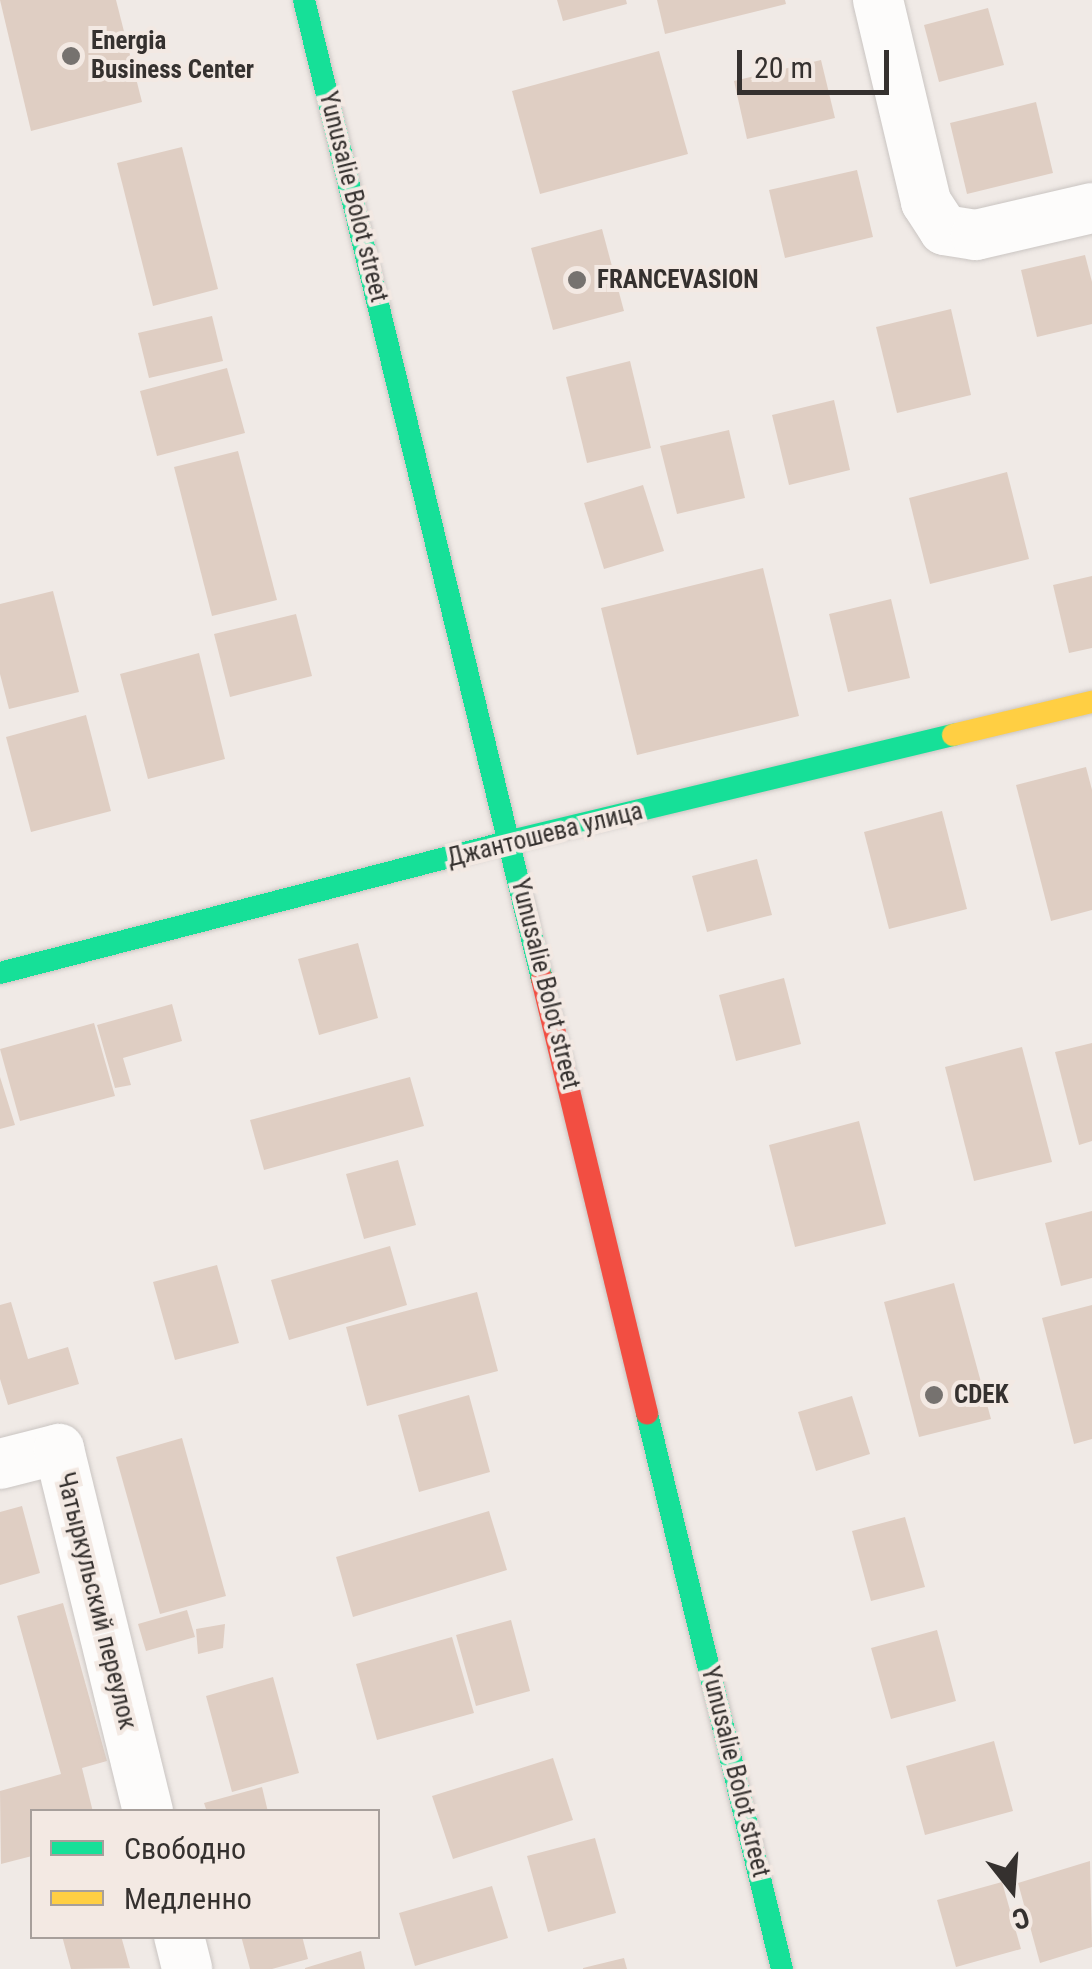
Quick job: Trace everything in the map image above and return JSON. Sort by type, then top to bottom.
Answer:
[{"type":"main road","name":"Yunusalie Bolot street","points":[[304,0],[782,1969]]},
{"type":"main road","name":"Джантошева улица","points":[[0,973],[511,841],[1092,702]]},
{"type":"street","points":[[878,0],[926,202],[944,230],[976,235],[1092,208]]},
{"type":"street","name":"Чатыркульский переулок","points":[[0,1464],[59,1450],[147,1809]]},
{"type":"street","points":[[180,1939],[187,1969]]},
{"type":"building","name":"Energia Business Center","points":[[0,0],[116,0],[142,102],[31,131]]},
{"type":"building","points":[[557,0],[626,0],[627,4],[563,21]]},
{"type":"building","points":[[657,0],[785,0],[786,4],[665,34]]},
{"type":"building","points":[[988,8],[1004,65],[939,82],[924,25]]},
{"type":"building","points":[[659,51],[688,154],[540,194],[512,91]]},
{"type":"building","points":[[821,60],[835,118],[747,139],[734,81]]},
{"type":"building","points":[[1036,102],[1053,173],[967,194],[950,123]]},
{"type":"building","points":[[182,147],[218,289],[153,306],[117,163]]},
{"type":"building","points":[[857,170],[873,237],[785,258],[769,190]]},
{"type":"building","name":"FRANCEVASION","points":[[602,229],[624,311],[553,330],[531,248]]},
{"type":"building","points":[[1085,255],[1092,282],[1092,324],[1037,337],[1021,270]]},
{"type":"building","points":[[951,309],[971,395],[897,413],[876,327]]},
{"type":"building","points":[[212,316],[223,361],[149,378],[138,333]]},
{"type":"building","points":[[630,361],[651,448],[587,463],[566,377]]},
{"type":"building","points":[[227,368],[245,433],[157,456],[140,391]]},
{"type":"building","points":[[834,400],[850,470],[789,485],[772,415]]},
{"type":"building","points":[[729,430],[745,498],[677,514],[660,446]]},
{"type":"building","points":[[238,451],[277,600],[212,616],[174,467]]},
{"type":"building","points":[[1007,472],[1029,559],[930,584],[909,498]]},
{"type":"building","points":[[643,485],[664,551],[604,569],[584,503]]},
{"type":"building","points":[[763,568],[799,716],[637,755],[601,608]]},
{"type":"building","points":[[1092,576],[1092,648],[1069,653],[1053,585]]},
{"type":"building","points":[[53,591],[79,692],[9,709],[0,674],[0,604]]},
{"type":"building","points":[[891,599],[910,678],[848,692],[829,614]]},
{"type":"building","points":[[296,614],[312,676],[230,697],[214,634]]},
{"type":"building","points":[[199,653],[225,759],[148,779],[120,674]]},
{"type":"building","points":[[86,715],[111,811],[31,832],[6,737]]},
{"type":"building","points":[[1086,767],[1092,790],[1092,910],[1051,921],[1016,785]]},
{"type":"building","points":[[942,811],[967,909],[889,929],[864,832]]},
{"type":"building","points":[[757,859],[772,915],[707,932],[692,876]]},
{"type":"building","points":[[358,943],[378,1018],[319,1035],[298,959]]},
{"type":"building","points":[[784,978],[801,1044],[736,1061],[719,995]]},
{"type":"building","points":[[172,1004],[182,1041],[123,1058],[131,1085],[115,1088],[97,1025]]},
{"type":"building","points":[[94,1023],[115,1096],[20,1121],[0,1049]]},
{"type":"building","points":[[1092,1043],[1092,1141],[1079,1145],[1055,1052]]},
{"type":"building","points":[[1022,1047],[1052,1162],[974,1181],[945,1067]]},
{"type":"building","points":[[0,1077],[15,1125],[0,1129]]},
{"type":"building","points":[[410,1077],[424,1126],[264,1170],[250,1120]]},
{"type":"building","points":[[859,1121],[886,1224],[795,1247],[769,1145]]},
{"type":"building","points":[[398,1160],[416,1225],[364,1239],[346,1174]]},
{"type":"building","points":[[1092,1211],[1092,1278],[1061,1286],[1045,1223]]},
{"type":"building","points":[[390,1246],[407,1305],[289,1340],[271,1280]]},
{"type":"building","points":[[217,1265],[239,1343],[175,1360],[153,1282]]},
{"type":"building","points":[[954,1283],[991,1419],[919,1437],[884,1302]]},
{"type":"building","points":[[477,1292],[498,1371],[367,1406],[346,1327]]},
{"type":"building","points":[[11,1302],[28,1359],[68,1347],[79,1384],[8,1405],[0,1379],[0,1305]]},
{"type":"building","points":[[1092,1305],[1092,1439],[1074,1444],[1042,1318]]},
{"type":"building","points":[[469,1395],[490,1472],[419,1492],[398,1415]]},
{"type":"building","points":[[852,1396],[870,1454],[816,1471],[798,1412]]},
{"type":"building","points":[[182,1438],[226,1596],[160,1614],[116,1457]]},
{"type":"building","points":[[22,1506],[40,1573],[0,1585],[0,1512]]},
{"type":"building","points":[[489,1511],[507,1570],[353,1617],[336,1557]]},
{"type":"building","points":[[905,1517],[925,1587],[871,1601],[852,1531]]},
{"type":"building","points":[[63,1603],[107,1761],[82,1768],[92,1809],[30,1809],[30,1857],[1,1864],[0,1791],[61,1774],[17,1616]]},
{"type":"building","points":[[187,1610],[195,1637],[146,1651],[138,1624]]},
{"type":"building","points":[[511,1620],[530,1691],[476,1706],[456,1635]]},
{"type":"building","points":[[225,1624],[223,1648],[198,1654],[196,1629]]},
{"type":"building","points":[[937,1630],[956,1701],[891,1719],[871,1648]]},
{"type":"building","points":[[452,1637],[474,1713],[377,1740],[356,1664]]},
{"type":"building","points":[[273,1677],[299,1773],[232,1792],[206,1696]]},
{"type":"building","points":[[994,1741],[1013,1811],[925,1835],[906,1766]]},
{"type":"building","points":[[553,1758],[573,1820],[453,1859],[432,1796]]},
{"type":"building","points":[[262,1787],[267,1809],[206,1809],[204,1803]]},
{"type":"building","points":[[595,1838],[616,1913],[548,1932],[527,1856]]},
{"type":"building","points":[[1090,1861],[1092,1947],[1040,1963],[1018,1883]]},
{"type":"building","points":[[1002,1882],[1021,1949],[956,1967],[937,1900]]},
{"type":"building","points":[[492,1886],[508,1938],[415,1966],[399,1913]]},
{"type":"building","points":[[63,1939],[122,1939],[130,1968],[71,1969]]},
{"type":"building","points":[[242,1939],[303,1939],[308,1959],[272,1969],[250,1969]]},
{"type":"building","points":[[361,1951],[365,1969],[305,1969],[305,1968]]},
{"type":"building","points":[[624,1958],[627,1969],[583,1969],[583,1968]]},
{"type":"traffic: fast","points":[[304,0],[542,979]]},
{"type":"traffic: fast","points":[[0,973],[511,841],[953,735]]},
{"type":"traffic: fast","points":[[647,1414],[782,1969]]},
{"type":"traffic: slow","points":[[953,735],[1092,702]]},
{"type":"traffic: jam","points":[[542,979],[647,1414]]},
{"type":"place","name":"Energia Business Center","points":[[71,56]]},
{"type":"place","name":"FRANCEVASION","points":[[577,280]]},
{"type":"place","name":"CDEK","points":[[934,1395]]}]
